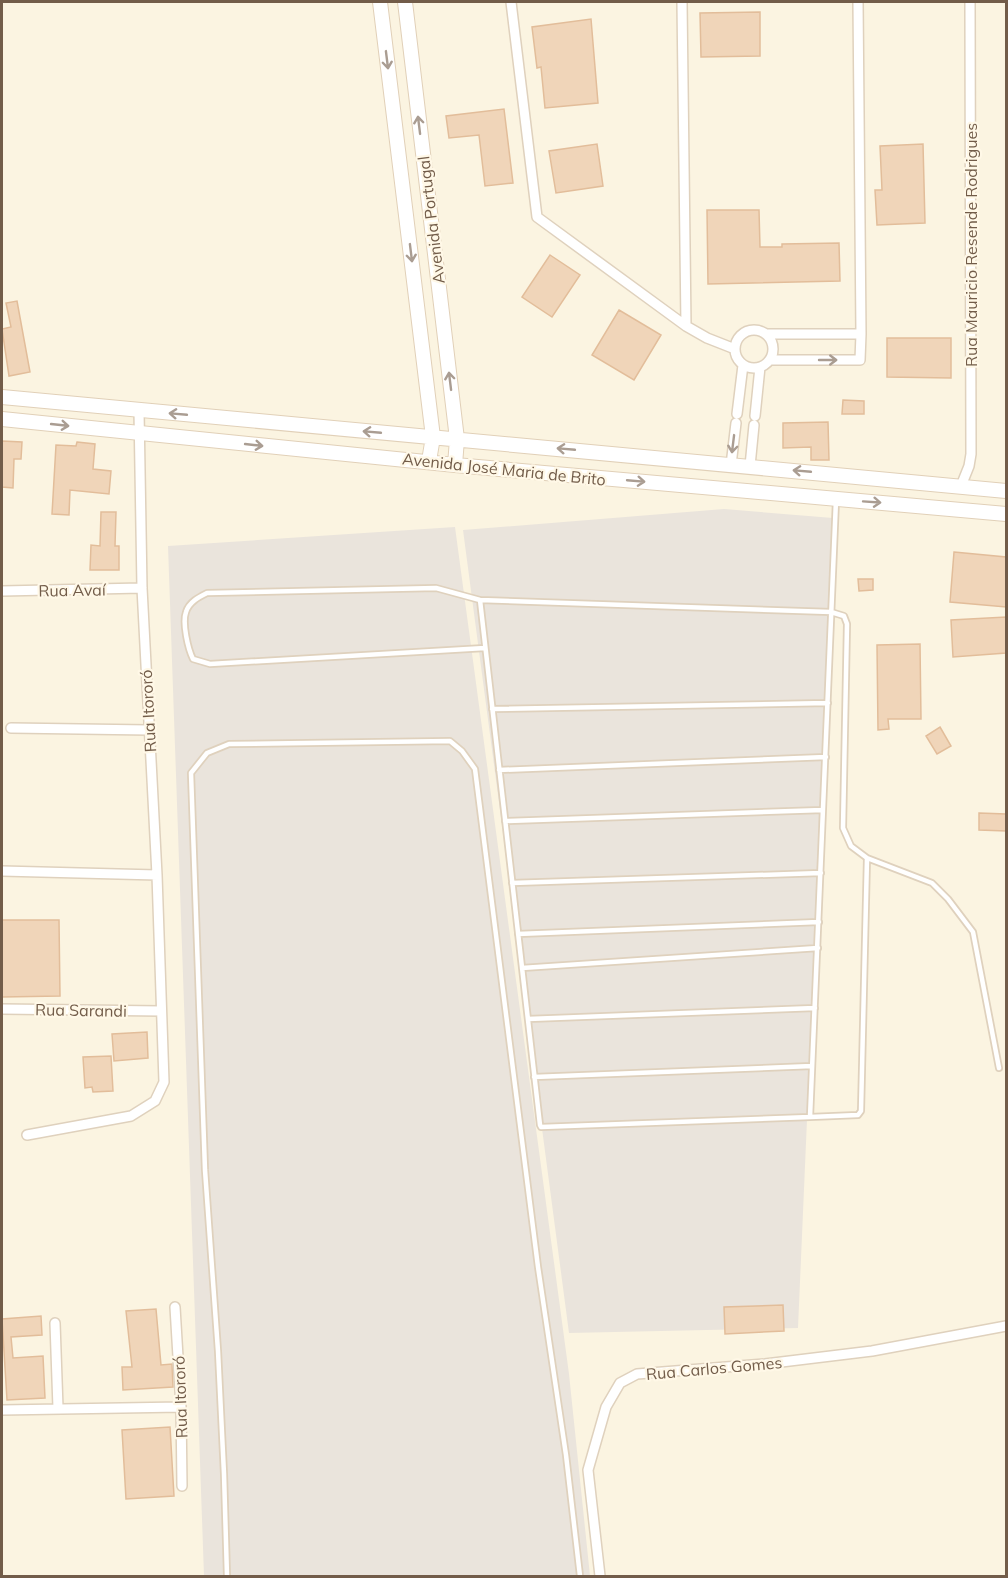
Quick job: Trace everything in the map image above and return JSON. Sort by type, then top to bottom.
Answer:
[{"type":"main road","name":"Avenida Portugal","points":[[380,2],[433,437],[429,462]]},
{"type":"main road","name":"Avenida Portugal","points":[[405,2],[457,439],[455,465]]},
{"type":"main road","name":"Avenida José Maria de Brito","points":[[2,397],[1006,491]]},
{"type":"main road","name":"Avenida José Maria de Brito","points":[[2,419],[455,465],[1006,514]]},
{"type":"street","points":[[511,2],[537,217],[686,326],[707,338],[735,349]]},
{"type":"street","points":[[682,2],[686,326]]},
{"type":"street","points":[[858,2],[861,334],[860,360],[770,360],[754,368],[743,365],[735,349],[736,343],[743,334],[755,330],[766,334],[861,334]]},
{"type":"street","name":"Rua Mauricio Resende Rodrigues","points":[[961,486],[971,454],[970,2]]},
{"type":"street","points":[[766,334],[770,338],[773,349],[770,360]]},
{"type":"street","points":[[730,465],[743,365]]},
{"type":"street","points":[[750,466],[760,367]]},
{"type":"street","name":"Rua Itororó","points":[[27,1135],[131,1116],[155,1101],[164,1082],[157,875],[142,588],[138,433],[140,411]]},
{"type":"street","points":[[737,415],[755,417]]},
{"type":"street","name":"Rua Avaí","points":[[2,591],[142,588]]},
{"type":"street","points":[[11,728],[149,730]]},
{"type":"street","points":[[2,871],[157,875]]},
{"type":"street","name":"Rua Sarandi","points":[[2,1009],[161,1011]]},
{"type":"street","name":"Rua Itororó","points":[[175,1307],[181,1407],[182,1486]]},
{"type":"street","points":[[55,1323],[58,1408]]},
{"type":"street","name":"Rua Carlos Gomes","points":[[600,1576],[588,1470],[606,1407],[620,1383],[637,1374],[765,1364],[873,1351],[1006,1326]]},
{"type":"street","points":[[2,1410],[181,1407]]},
{"type":"lane","points":[[810,1118],[836,500]]},
{"type":"lane","points":[[485,648],[210,664],[193,659],[187,647],[186,612],[196,598],[207,593],[436,588],[480,600],[831,612],[844,616],[847,624],[843,828],[851,846],[867,858],[932,883],[948,899],[973,932],[999,1068]]},
{"type":"lane","points":[[480,600],[541,1127],[810,1118],[858,1114],[861,1111],[867,858]]},
{"type":"lane","points":[[492,709],[828,704]]},
{"type":"lane","points":[[227,1576],[218,1351],[205,1170],[191,772],[207,753],[229,744],[450,741],[462,751],[475,769],[580,1576]]},
{"type":"lane","points":[[499,770],[826,757]]},
{"type":"lane","points":[[505,821],[823,810]]},
{"type":"lane","points":[[512,884],[821,873]]},
{"type":"lane","points":[[518,934],[819,922]]},
{"type":"lane","points":[[522,968],[818,948]]},
{"type":"lane","points":[[528,1019],[815,1008]]},
{"type":"lane","points":[[534,1077],[812,1066]]},
{"type":"shaded area","points":[[724,509],[833,518],[798,1328],[569,1333],[463,530]]},
{"type":"shaded area","points":[[455,527],[569,1374],[590,1576],[204,1576],[168,546]]},
{"type":"building","points":[[760,12],[760,56],[701,57],[700,13]]},
{"type":"building","points":[[591,19],[598,103],[545,108],[541,67],[537,68],[532,27]]},
{"type":"building","points":[[504,109],[513,183],[485,186],[479,135],[449,138],[446,116]]},
{"type":"building","points":[[597,144],[603,186],[556,193],[549,151]]},
{"type":"building","points":[[923,144],[925,223],[877,225],[875,190],[882,190],[880,146]]},
{"type":"building","points":[[707,210],[759,210],[760,247],[782,247],[782,244],[839,243],[840,281],[708,284]]},
{"type":"building","points":[[550,255],[580,275],[552,317],[522,297]]},
{"type":"building","points":[[17,301],[30,372],[9,376],[2,329],[11,327],[6,303]]},
{"type":"building","points":[[619,310],[661,335],[634,380],[592,355]]},
{"type":"building","points":[[887,338],[951,338],[951,378],[887,377]]},
{"type":"building","points":[[843,400],[864,401],[864,414],[842,414]]},
{"type":"building","points":[[828,422],[829,460],[811,460],[811,447],[783,448],[783,423]]},
{"type":"building","points":[[2,441],[22,442],[21,459],[14,459],[13,488],[2,487]]},
{"type":"building","points":[[77,442],[95,444],[93,469],[111,471],[109,494],[70,490],[69,515],[52,514],[56,445],[76,446]]},
{"type":"building","points":[[101,512],[116,512],[115,546],[119,546],[119,570],[90,570],[91,545],[100,546]]},
{"type":"building","points":[[954,552],[1006,557],[1006,607],[950,602]]},
{"type":"building","points":[[858,579],[873,579],[873,590],[859,591]]},
{"type":"building","points":[[1006,617],[1006,653],[953,657],[951,620]]},
{"type":"building","points":[[920,644],[921,719],[888,719],[889,729],[878,730],[877,645]]},
{"type":"building","points":[[940,727],[951,746],[937,754],[926,736]]},
{"type":"building","points":[[979,813],[1006,814],[1006,831],[979,830]]},
{"type":"building","points":[[2,920],[59,920],[60,996],[2,997]]},
{"type":"building","points":[[147,1032],[148,1058],[114,1061],[112,1034]]},
{"type":"building","points":[[111,1056],[113,1091],[93,1092],[92,1087],[85,1088],[83,1057]]},
{"type":"building","points":[[783,1305],[784,1331],[725,1334],[724,1307]]},
{"type":"building","points":[[156,1309],[161,1365],[172,1364],[173,1387],[123,1390],[122,1367],[132,1367],[126,1311]]},
{"type":"building","points":[[41,1316],[42,1335],[11,1337],[13,1358],[43,1356],[45,1398],[7,1400],[2,1319]]},
{"type":"building","points":[[170,1427],[174,1496],[126,1499],[122,1430]]}]
